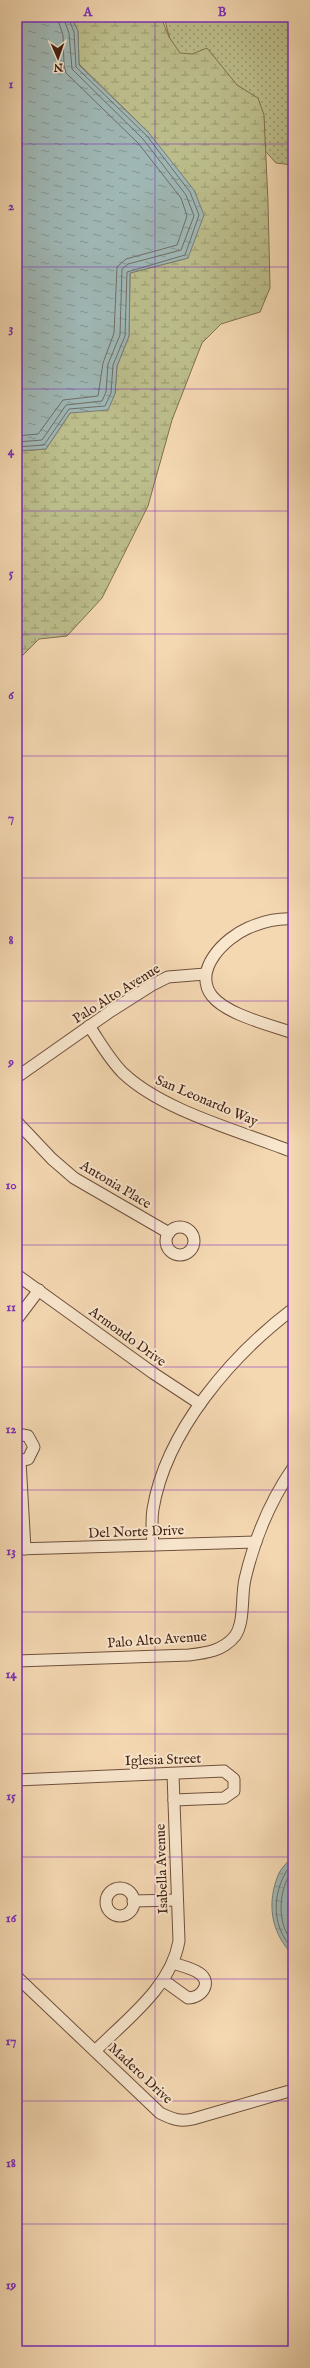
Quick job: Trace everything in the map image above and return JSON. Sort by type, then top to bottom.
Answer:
[{"type":"street","points":[[293,919],[268,921],[236,934],[210,960],[205,974],[206,984],[212,997],[222,1004],[234,1011],[293,1033]]},
{"type":"street","name":"Palo Alto Avenue","points":[[17,1077],[90,1026],[168,977],[184,974],[205,974]]},
{"type":"street","name":"San Leonardo Way","points":[[90,1026],[112,1061],[144,1090],[184,1110],[293,1152]]},
{"type":"street","name":"Antonia Place","points":[[17,1122],[52,1159],[74,1178],[169,1233]]},
{"type":"street","name":"Armondo Drive","points":[[17,1275],[153,1373],[200,1404]]},
{"type":"street","points":[[17,1319],[39,1290]]},
{"type":"street","points":[[153,1545],[153,1510],[159,1484],[170,1457],[200,1404],[231,1365],[293,1309]]},
{"type":"street","points":[[17,1434],[28,1436],[34,1447],[28,1458],[19,1461],[21,1549]]},
{"type":"street","name":"Palo Alto Avenue","points":[[17,1661],[189,1655],[219,1649],[235,1635],[239,1626],[245,1579],[256,1542],[275,1498],[293,1468]]},
{"type":"street","name":"Del Norte Drive","points":[[21,1549],[256,1542]]},
{"type":"street","name":"Iglesia Street","points":[[17,1780],[224,1771],[234,1779],[235,1785],[230,1796],[224,1798],[174,1800]]},
{"type":"street","name":"Isabella Avenue","points":[[95,2051],[163,1980],[173,1963],[179,1941],[173,1774]]},
{"type":"street","points":[[133,1901],[177,1900]]},
{"type":"street","points":[[163,1980],[188,1998],[200,1995],[204,1991],[204,1979],[201,1974],[173,1963]]},
{"type":"street","name":"Madero Drive","points":[[17,1977],[160,2113],[176,2120],[193,2119],[293,2090]]},
{"type":"green space","points":[[71,17],[161,17],[169,37],[180,53],[192,54],[207,48],[237,85],[258,98],[264,115],[270,288],[260,312],[221,324],[202,343],[172,420],[148,506],[102,598],[67,636],[39,639],[17,661],[17,451],[46,449],[70,413],[115,394],[117,366],[129,336],[130,273],[188,258],[149,133],[79,64],[78,31]]},
{"type":"green space","points":[[164,17],[293,17],[293,165],[276,163],[172,47]]},
{"type":"water","points":[[17,17],[71,17],[78,31],[79,65],[149,133],[194,190],[204,215],[188,258],[130,273],[129,336],[117,366],[115,394],[108,410],[70,413],[46,449],[17,451]]},
{"type":"water","points":[[293,1856],[293,1955],[280,1937],[275,1927],[272,1906],[275,1884],[279,1873]]}]
